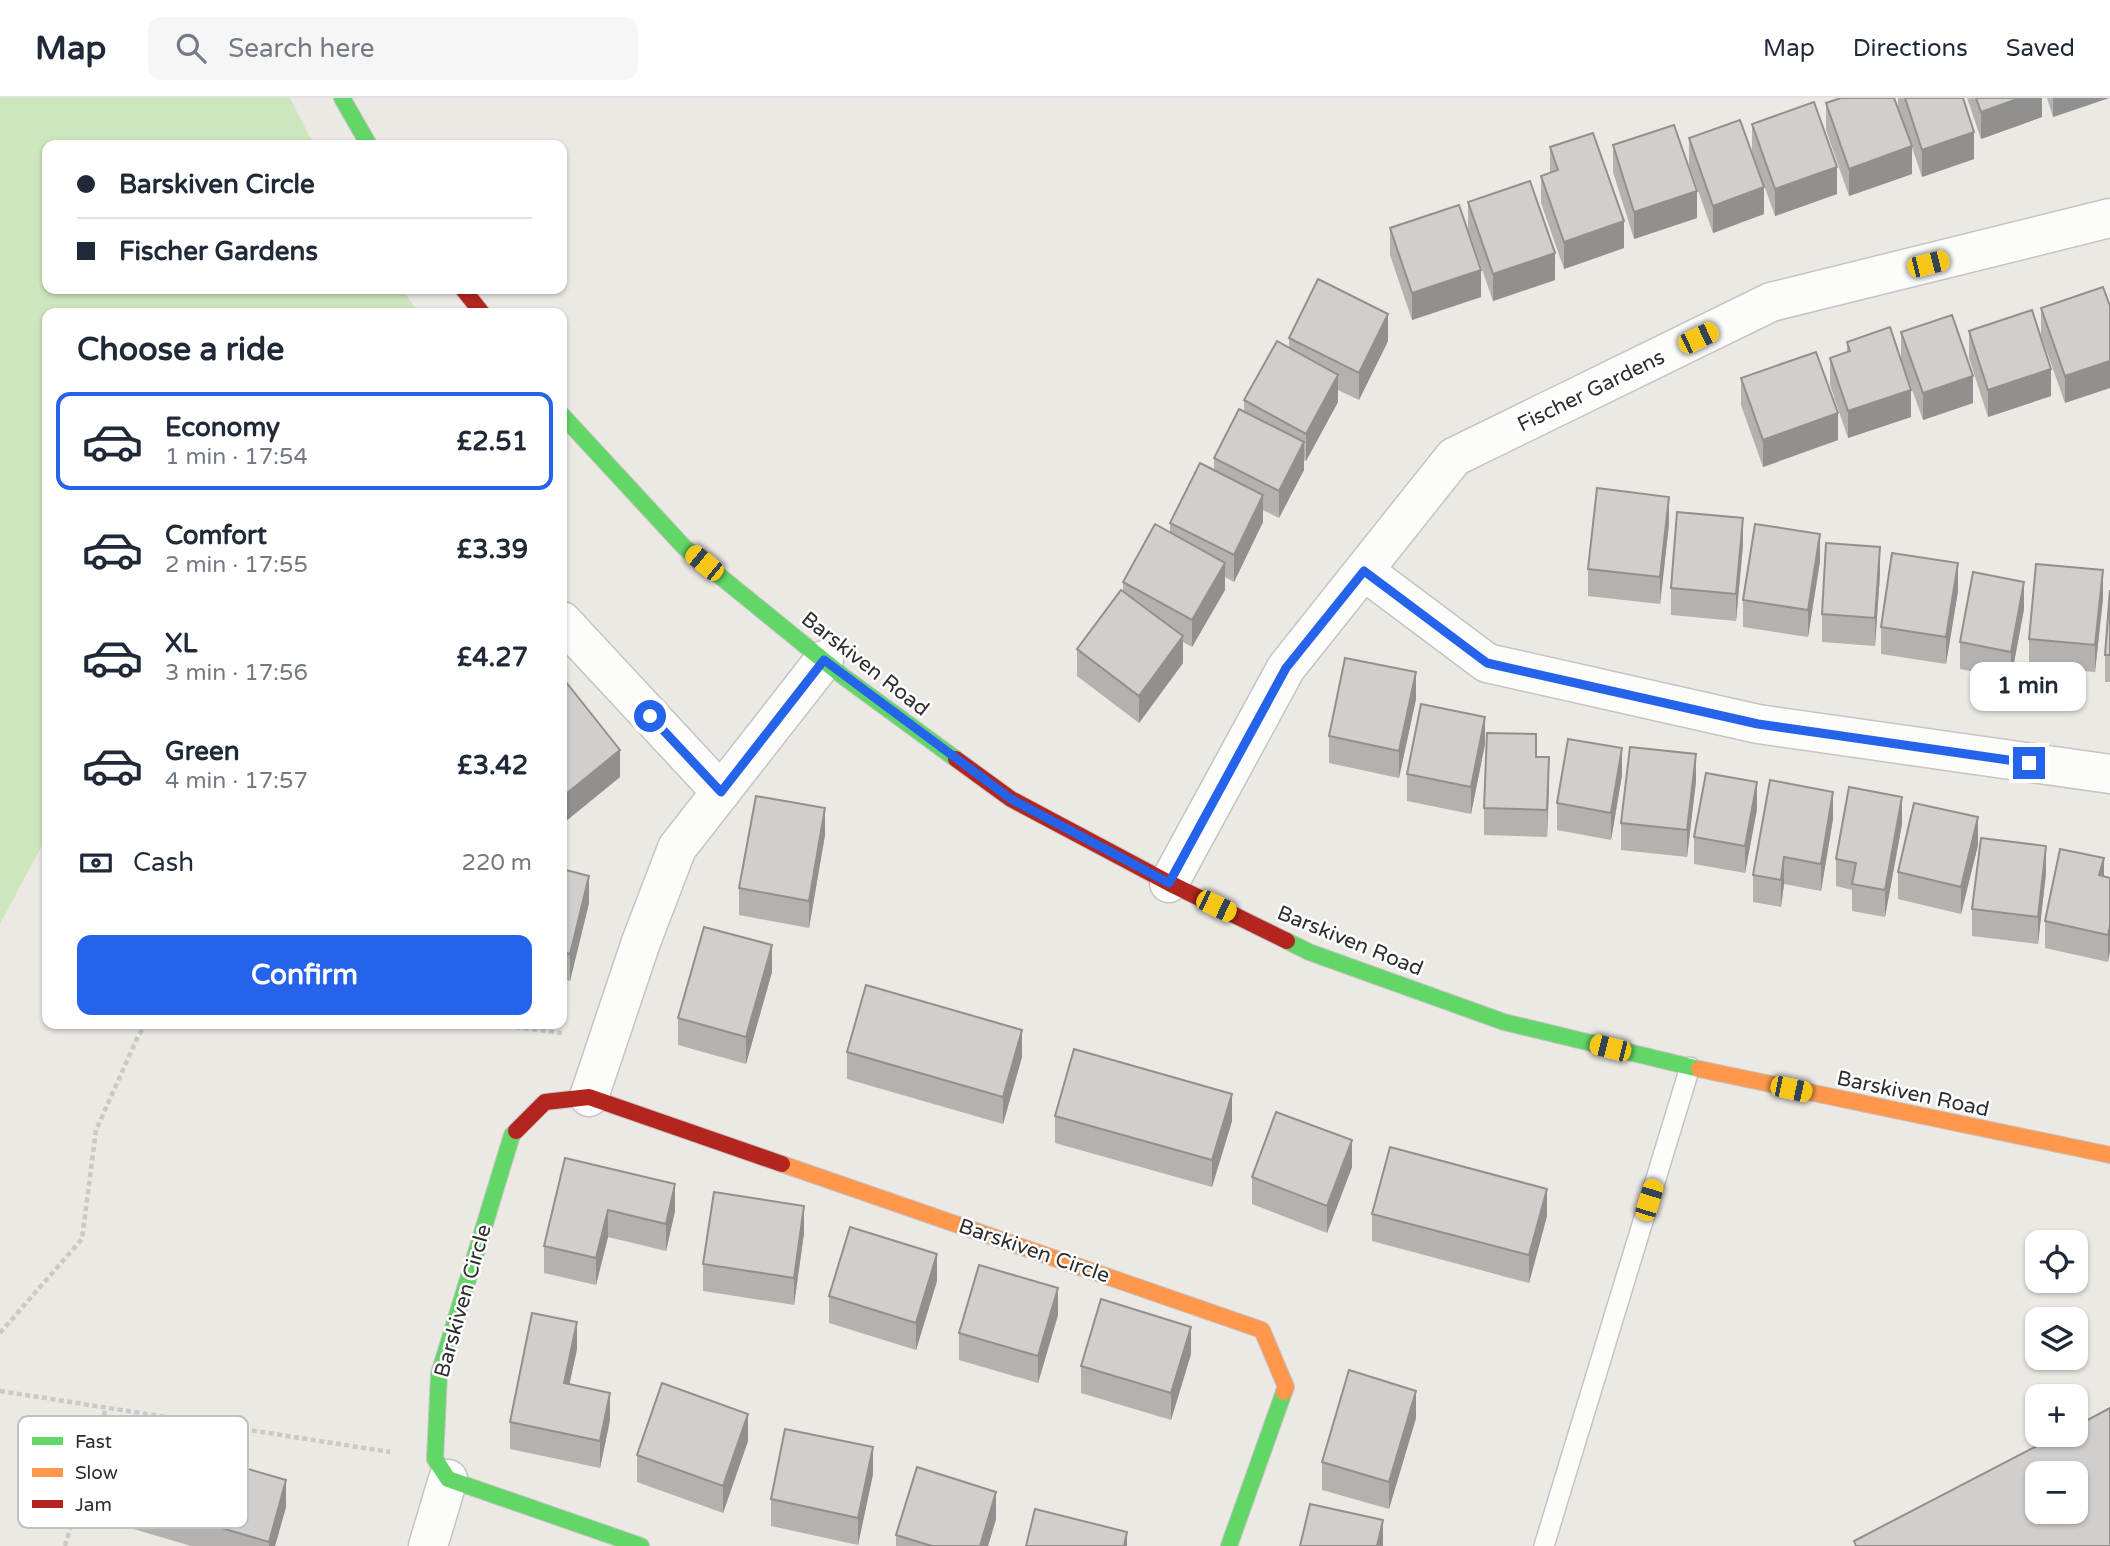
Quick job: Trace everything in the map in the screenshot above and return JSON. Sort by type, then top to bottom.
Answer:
[{"type":"street","points":[[342,98],[366,140]]},
{"type":"street","name":"Fischer Gardens","points":[[1169,883],[1286,668],[1454,457],[1771,302],[2110,218]]},
{"type":"street","points":[[467,294],[478,308]]},
{"type":"street","name":"Barskiven Road","points":[[567,420],[684,547],[824,660],[1011,799],[1169,883],[1309,952],[1491,1017],[1690,1067],[2110,1155]]},
{"type":"street","points":[[1364,571],[1487,663],[1758,724],[2110,774]]},
{"type":"street","points":[[567,626],[721,792]]},
{"type":"street","points":[[589,1097],[641,942],[677,848],[824,660]]},
{"type":"street","name":"Barskiven Circle","points":[[442,1469],[439,1374],[512,1135],[545,1102],[589,1097],[1262,1330],[1286,1387],[1229,1546]]},
{"type":"street","points":[[428,1546],[442,1469],[641,1546]]},
{"type":"lane","points":[[1544,1546],[1690,1067]]},
{"type":"path","points":[[0,1333],[82,1239],[96,1130],[144,1029]]},
{"type":"path","points":[[527,1029],[609,1040]]},
{"type":"path","points":[[0,1391],[150,1416]]},
{"type":"path","points":[[104,1416],[106,1408]]},
{"type":"path","points":[[248,1434],[442,1469]]},
{"type":"path","points":[[65,1546],[70,1528]]},
{"type":"green space","points":[[0,98],[290,98],[311,140],[42,140],[42,294],[406,294],[415,308],[42,308],[42,845],[0,924]]},
{"type":"building","points":[[1841,98],[1894,98],[1912,146],[1849,169],[1826,103]]},
{"type":"building","points":[[1905,98],[1963,98],[1974,132],[1922,150]]},
{"type":"building","points":[[1976,98],[2020,98],[1981,112]]},
{"type":"building","points":[[1814,102],[1837,167],[1775,189],[1752,124]]},
{"type":"building","points":[[1740,120],[1764,187],[1713,206],[1689,138]]},
{"type":"building","points":[[1674,125],[1697,191],[1634,212],[1613,145]]},
{"type":"building","points":[[1593,133],[1624,221],[1564,242],[1541,176],[1558,170],[1550,147]]},
{"type":"building","points":[[1530,181],[1555,253],[1493,274],[1468,202]]},
{"type":"building","points":[[1459,205],[1481,270],[1412,293],[1390,228]]},
{"type":"building","points":[[1318,279],[1388,314],[1359,373],[1289,338]]},
{"type":"building","points":[[2103,287],[2110,306],[2110,361],[2065,376],[2041,308]]},
{"type":"building","points":[[2032,310],[2051,369],[1988,390],[1969,331]]},
{"type":"building","points":[[1952,315],[1973,376],[1923,393],[1901,332]]},
{"type":"building","points":[[1890,327],[1911,390],[1848,411],[1830,358],[1850,351],[1847,342]]},
{"type":"building","points":[[1277,341],[1338,375],[1306,434],[1244,400]]},
{"type":"building","points":[[1816,352],[1838,413],[1763,440],[1741,378]]},
{"type":"building","points":[[1239,409],[1304,442],[1279,491],[1214,458]]},
{"type":"building","points":[[1200,463],[1263,495],[1234,555],[1170,523]]},
{"type":"building","points":[[1597,488],[1669,497],[1660,577],[1588,569]]},
{"type":"building","points":[[1677,512],[1743,518],[1736,594],[1671,588]]},
{"type":"building","points":[[1155,524],[1225,563],[1192,620],[1123,582]]},
{"type":"building","points":[[1755,524],[1820,534],[1808,610],[1743,600]]},
{"type":"building","points":[[1826,543],[1880,547],[1875,618],[1822,614]]},
{"type":"building","points":[[1892,553],[1958,563],[1946,637],[1881,627]]},
{"type":"building","points":[[2036,564],[2103,570],[2095,645],[2029,639]]},
{"type":"building","points":[[1973,572],[2024,582],[2011,652],[1960,642]]},
{"type":"building","points":[[1121,590],[1183,636],[1139,696],[1077,649]]},
{"type":"building","points":[[2110,590],[2110,655],[2105,655]]},
{"type":"building","points":[[1345,658],[1416,672],[1399,751],[1329,736]]},
{"type":"building","points":[[567,683],[620,750],[567,793]]},
{"type":"building","points":[[1421,704],[1485,717],[1471,787],[1407,774]]},
{"type":"building","points":[[1487,733],[1536,734],[1536,757],[1549,757],[1547,810],[1484,808]]},
{"type":"building","points":[[1568,739],[1622,748],[1611,813],[1557,803]]},
{"type":"building","points":[[1630,747],[1696,754],[1687,830],[1621,823]]},
{"type":"building","points":[[1706,773],[1757,782],[1745,846],[1694,837]]},
{"type":"building","points":[[1770,780],[1833,792],[1821,864],[1784,857],[1781,880],[1753,875]]},
{"type":"building","points":[[1849,787],[1902,797],[1885,890],[1852,884],[1856,863],[1836,859]]},
{"type":"building","points":[[756,796],[825,808],[809,901],[739,888]]},
{"type":"building","points":[[1914,803],[1978,817],[1961,887],[1898,872]]},
{"type":"building","points":[[1981,838],[2046,846],[2038,917],[1972,909]]},
{"type":"building","points":[[2060,849],[2104,858],[2099,875],[2110,878],[2108,935],[2045,921]]},
{"type":"building","points":[[567,870],[589,876],[570,954],[567,953]]},
{"type":"building","points":[[704,927],[772,945],[746,1037],[678,1018]]},
{"type":"building","points":[[866,985],[1022,1030],[1003,1097],[847,1052]]},
{"type":"building","points":[[1074,1049],[1232,1094],[1212,1160],[1055,1116]]},
{"type":"building","points":[[1276,1112],[1352,1140],[1327,1206],[1252,1177]]},
{"type":"building","points":[[1390,1147],[1547,1189],[1529,1255],[1372,1214]]},
{"type":"building","points":[[565,1158],[675,1184],[666,1224],[608,1210],[596,1258],[544,1246]]},
{"type":"building","points":[[714,1192],[804,1206],[794,1278],[703,1264]]},
{"type":"building","points":[[850,1227],[937,1254],[916,1323],[829,1296]]},
{"type":"building","points":[[979,1265],[1058,1288],[1038,1356],[959,1333]]},
{"type":"building","points":[[1101,1299],[1191,1327],[1171,1393],[1081,1366]]},
{"type":"building","points":[[532,1313],[577,1322],[564,1383],[610,1393],[600,1441],[510,1422]]},
{"type":"building","points":[[1349,1370],[1416,1391],[1389,1482],[1322,1462]]},
{"type":"building","points":[[662,1383],[748,1414],[723,1486],[637,1455]]},
{"type":"building","points":[[2110,1408],[2110,1546],[1856,1546],[1854,1541],[2035,1447],[2088,1447],[2088,1420]]},
{"type":"building","points":[[785,1429],[873,1447],[858,1518],[771,1499]]},
{"type":"building","points":[[917,1467],[996,1492],[980,1546],[932,1546],[896,1535]]},
{"type":"building","points":[[248,1469],[286,1480],[269,1542],[222,1528],[248,1528]]},
{"type":"building","points":[[1310,1504],[1383,1520],[1377,1546],[1300,1546]]},
{"type":"building","points":[[1035,1509],[1127,1532],[1124,1546],[1026,1546]]},
{"type":"traffic: fast","points":[[342,98],[366,140]]},
{"type":"traffic: fast","points":[[567,420],[684,547],[844,677],[956,759]]},
{"type":"traffic: fast","points":[[1287,941],[1309,952],[1504,1022],[1699,1069]]},
{"type":"traffic: fast","points":[[516,1131],[512,1135],[439,1374],[435,1459],[448,1479],[641,1546]]},
{"type":"traffic: fast","points":[[1229,1546],[1284,1392]]},
{"type":"traffic: slow","points":[[1699,1069],[2110,1155]]},
{"type":"traffic: slow","points":[[782,1164],[1262,1330],[1286,1387],[1284,1392]]},
{"type":"traffic: jam","points":[[467,294],[478,308]]},
{"type":"traffic: jam","points":[[956,759],[1011,799],[1169,883],[1287,941]]},
{"type":"traffic: jam","points":[[516,1131],[545,1102],[589,1097],[782,1164]]},
{"type":"route","points":[[650,716],[721,792],[824,660],[1011,799],[1169,883],[1286,668],[1364,571],[1487,663],[1758,724],[2029,763]]}]
